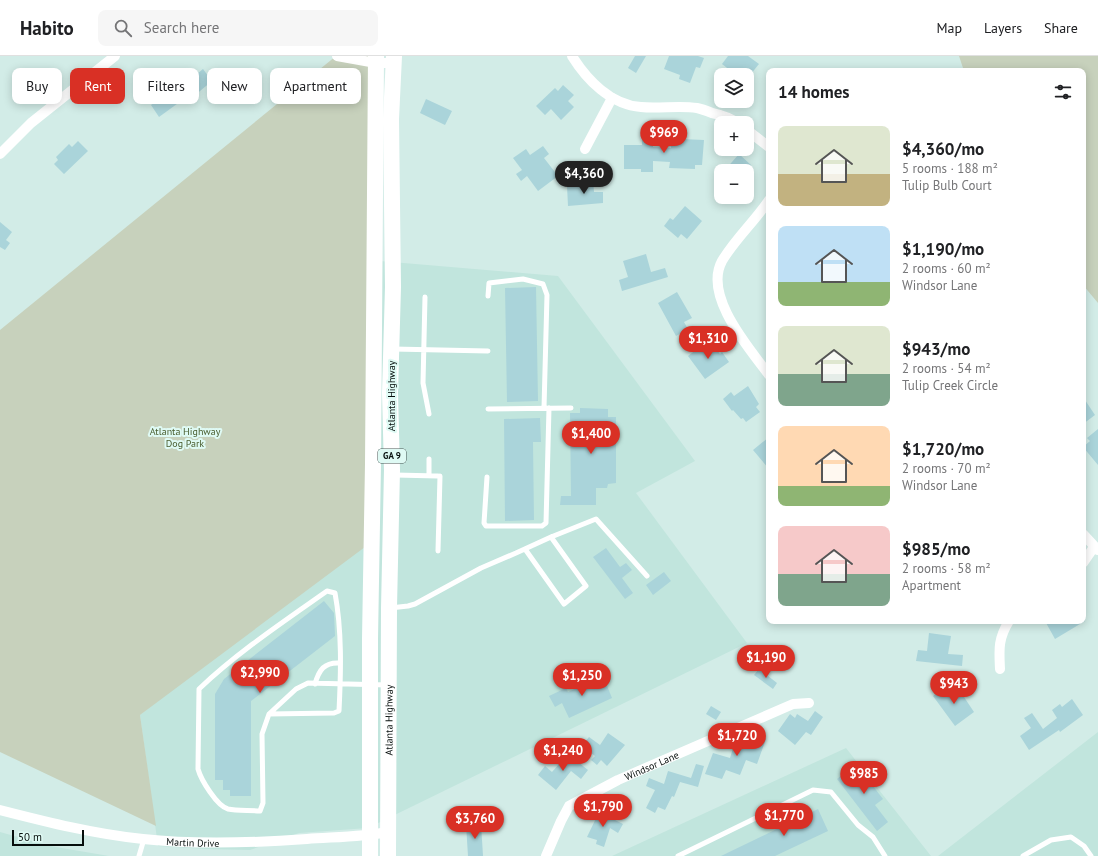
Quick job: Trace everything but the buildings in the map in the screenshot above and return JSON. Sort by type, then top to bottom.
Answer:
[{"type":"main road","name":"Atlanta Highway","points":[[388,856],[388,685],[392,475],[390,393],[393,287],[391,119],[394,59]]},
{"type":"main road","name":"Atlanta Highway","points":[[370,856],[370,685],[376,60]]},
{"type":"street","points":[[0,154],[31,123],[115,56]]},
{"type":"street","points":[[337,56],[376,60],[394,59]]},
{"type":"street","points":[[572,56],[585,75],[594,84],[612,98],[628,105],[640,107],[696,108],[723,116]]},
{"type":"street","points":[[585,149],[612,98]]},
{"type":"street","points":[[754,135],[766,145]]},
{"type":"street","points":[[766,204],[722,262],[717,286],[724,309],[732,323],[766,371]]},
{"type":"street","points":[[1086,537],[1096,548],[1086,560]]},
{"type":"street","points":[[1000,669],[999,649],[1002,632],[1007,624]]},
{"type":"street","name":"Windsor Lane","points":[[546,856],[569,806],[618,780],[793,704],[809,703]]},
{"type":"street","name":"Martin Drive","points":[[0,810],[87,831],[144,840],[233,843],[370,836],[388,832]]},
{"type":"lane","points":[[487,477],[484,522],[486,526],[542,526],[546,523],[547,296],[543,284],[523,279],[489,283],[488,296]]},
{"type":"lane","points":[[425,297],[423,382],[429,414]]},
{"type":"lane","points":[[391,349],[488,351]]},
{"type":"lane","points":[[488,409],[571,408]]},
{"type":"lane","points":[[429,459],[429,476]]},
{"type":"lane","points":[[392,475],[439,476],[438,551]]},
{"type":"lane","points":[[389,608],[415,604],[481,568],[596,519],[647,576]]},
{"type":"lane","points":[[525,549],[564,604],[586,586],[551,537]]},
{"type":"lane","points":[[269,714],[334,713],[339,710],[340,684],[340,617],[335,593],[327,591],[213,675],[199,689],[198,769],[200,777],[219,802],[227,809],[260,811],[263,803],[262,734],[269,714],[296,689],[308,683],[315,684],[340,684],[388,685]]},
{"type":"lane","points":[[315,684],[319,672],[332,662],[340,663]]},
{"type":"lane","points":[[678,856],[813,790],[832,792],[858,825],[873,837],[885,856]]},
{"type":"lane","points":[[1023,856],[1052,840],[1071,836],[1084,846],[1091,856]]},
{"type":"lane","points":[[139,856],[144,840]]},
{"type":"shaded area","points":[[368,260],[558,276],[695,461],[636,493],[747,643],[368,828],[299,833],[250,850],[158,846],[140,715],[368,536]]},
{"type":"shaded area","points":[[1098,732],[1098,856],[938,856]]},
{"type":"shaded area","points":[[846,748],[931,856],[612,856]]},
{"type":"shaded area","points":[[0,832],[50,846],[109,856],[0,856]]},
{"type":"green space","name":"Atlanta Highway Dog Park","points":[[336,56],[372,56],[369,544],[140,715],[156,826],[0,752],[0,330],[277,104],[361,104],[361,68],[321,68]]},
{"type":"green space","points":[[959,56],[1098,56],[1098,303],[1086,289],[1086,68],[963,68]]}]
